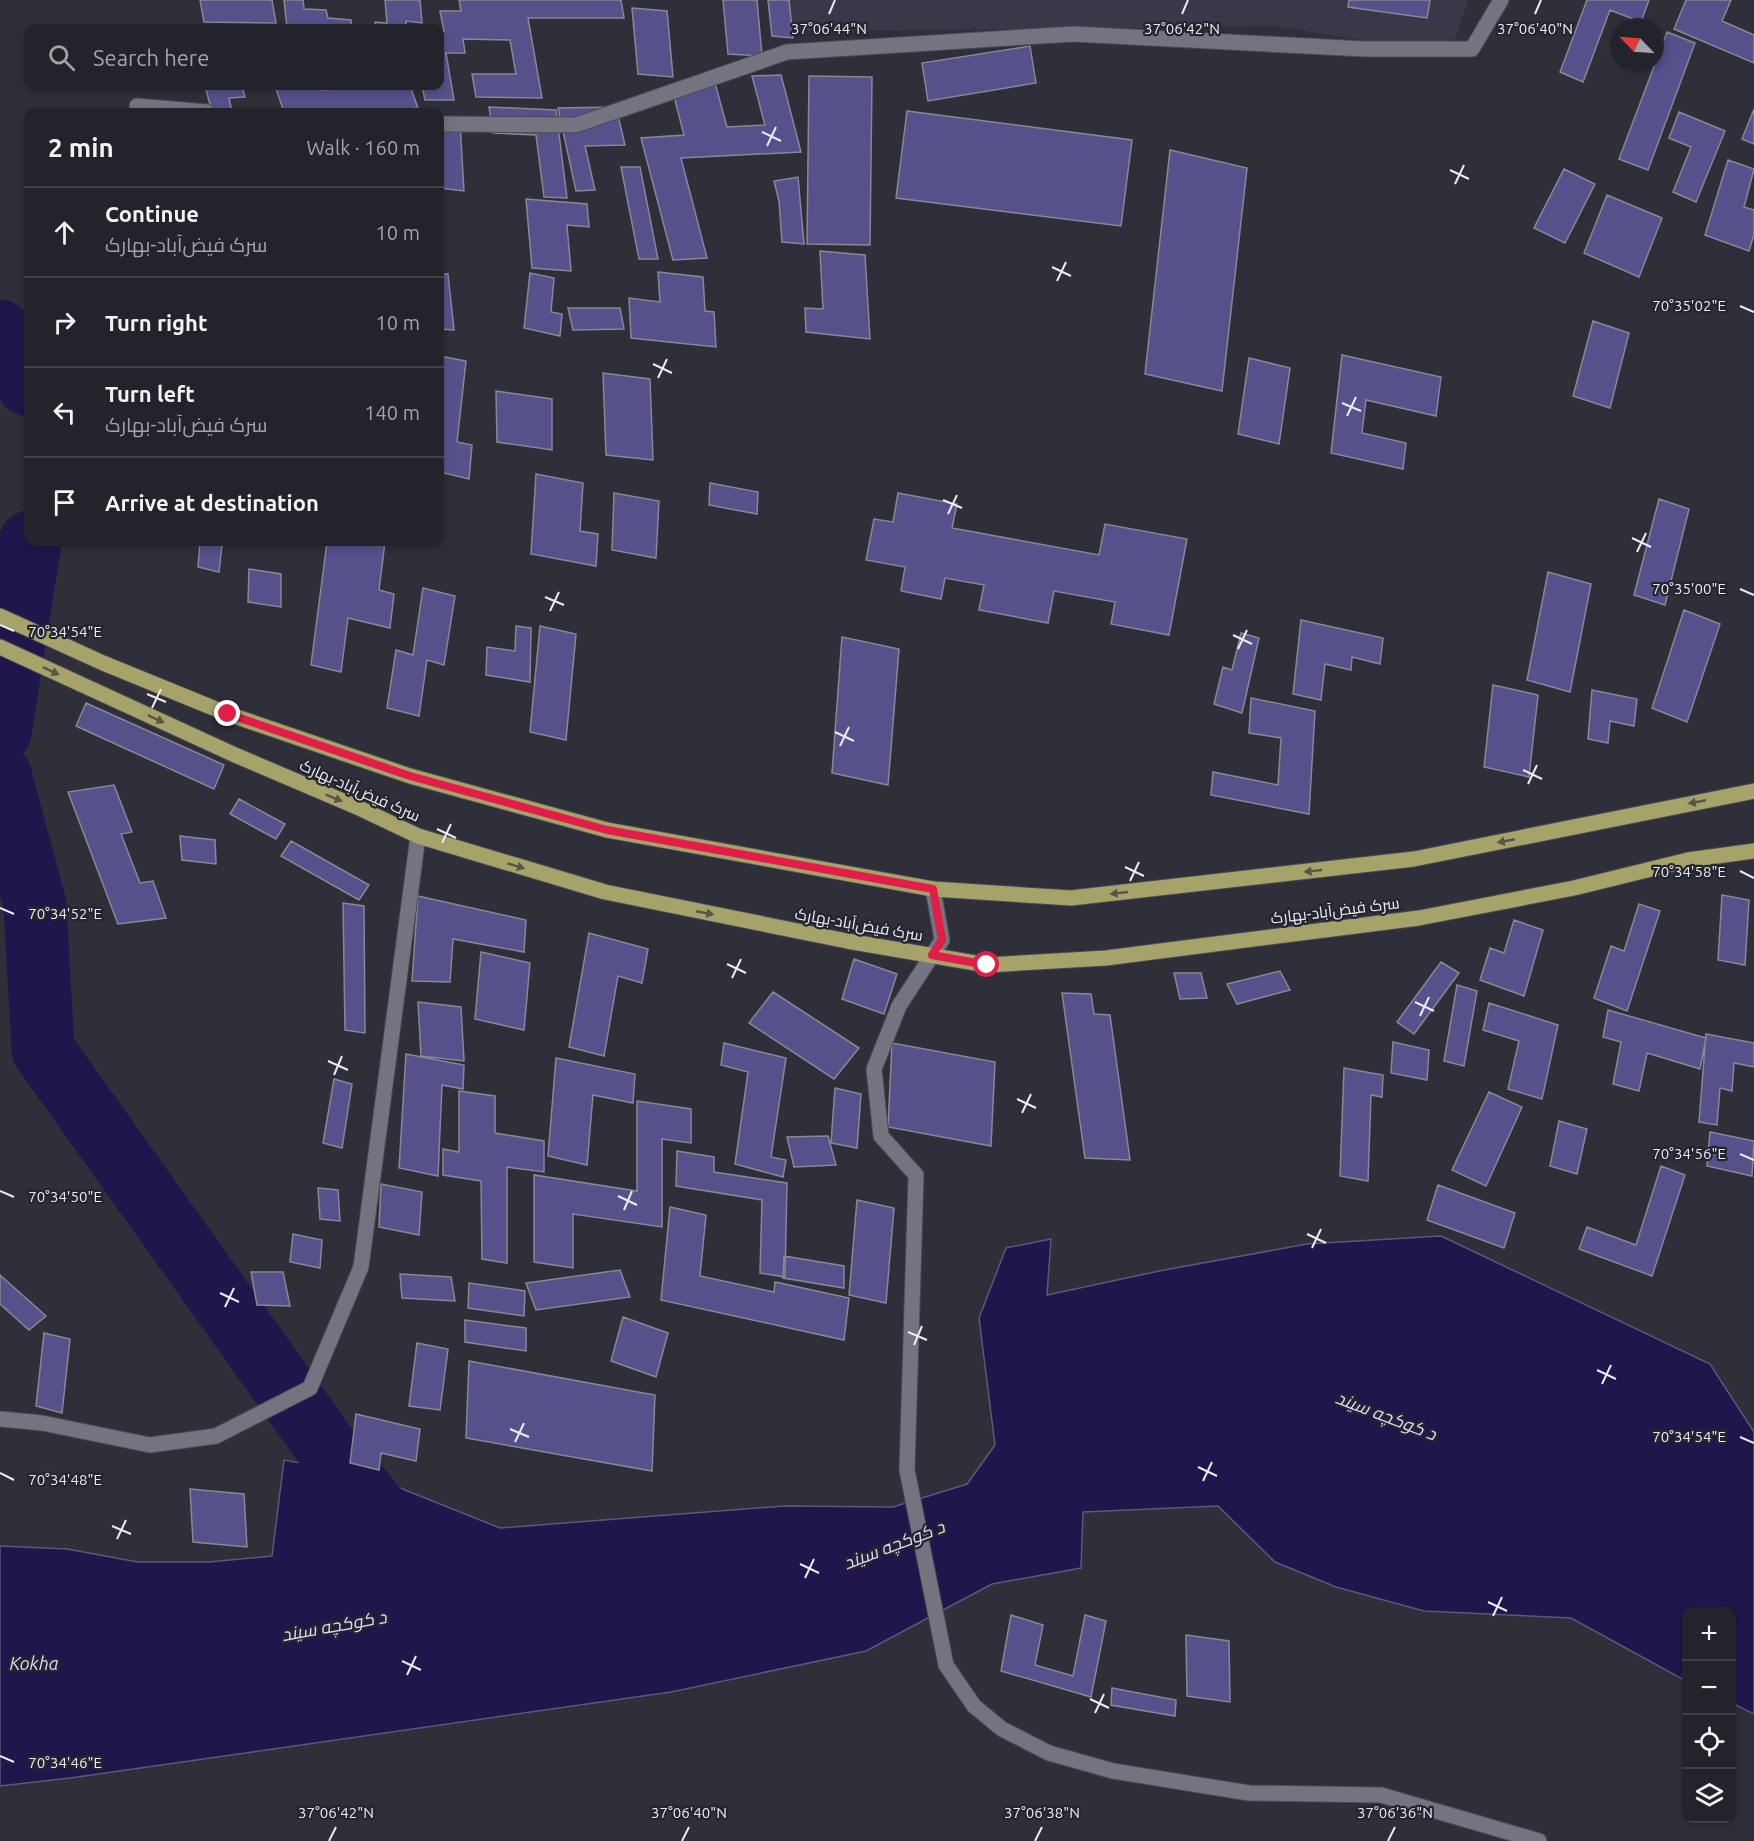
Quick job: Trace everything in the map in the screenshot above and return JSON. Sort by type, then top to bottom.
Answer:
[{"type":"main road","name":"سرک فیض‌آباد-بهارک","points":[[0,616],[103,663],[228,714],[410,776],[607,830],[933,889],[1071,898],[1414,860],[1754,790]]},
{"type":"main road","name":"سرک فیض‌آباد-بهارک","points":[[0,647],[418,836],[605,892],[847,941],[987,965],[1118,956],[1419,918],[1574,888],[1688,860],[1754,851]]},
{"type":"street","points":[[444,124],[576,125],[787,52],[1073,34],[1365,49],[1472,49],[1501,0]]},
{"type":"street","points":[[137,106],[160,108]]},
{"type":"street","points":[[0,1419],[42,1423],[150,1445],[216,1436],[310,1388],[360,1267],[418,836]]},
{"type":"street","points":[[933,889],[942,940],[899,1006],[874,1069],[881,1136],[916,1175],[907,1470],[946,1665],[974,1706],[1002,1729],[1049,1753],[1113,1771],[1249,1794],[1380,1796],[1539,1841]]},
{"type":"shaded area","points":[[771,0],[1468,0],[1455,39],[1406,47],[1275,26],[773,32]]},
{"type":"water","points":[[1441,1236],[1710,1364],[1754,1432],[1754,1714],[1736,1705],[1736,1607],[1682,1607],[1682,1679],[1571,1618],[1424,1611],[1336,1587],[1275,1562],[1218,1506],[1083,1512],[1081,1568],[992,1584],[866,1651],[671,1692],[0,1786],[0,1546],[67,1549],[138,1562],[209,1562],[272,1556],[284,1460],[365,1474],[500,1528],[785,1506],[893,1507],[967,1484],[995,1445],[979,1318],[1006,1248],[1051,1239],[1047,1295],[1159,1271],[1307,1244]]},
{"type":"building","points":[[200,0],[272,0],[276,23],[204,22]]},
{"type":"building","points":[[284,0],[303,0],[304,9],[326,10],[328,18],[351,20],[352,24],[287,24]]},
{"type":"building","points":[[385,0],[420,0],[422,23],[406,21],[406,24],[375,24],[375,22],[387,23]]},
{"type":"building","points":[[459,0],[621,0],[624,18],[528,18],[542,98],[476,97],[472,74],[516,74],[510,40],[463,39],[465,53],[446,53],[454,100],[425,100],[423,90],[444,90],[444,24],[440,11],[461,11]]},
{"type":"building","points":[[723,0],[757,0],[762,56],[728,54]]},
{"type":"building","points":[[768,0],[789,0],[793,38],[772,36]]},
{"type":"building","points":[[1349,0],[1430,0],[1427,18],[1348,7]]},
{"type":"building","points":[[1587,0],[1649,0],[1642,18],[1631,18],[1610,10],[1583,82],[1560,72]]},
{"type":"building","points":[[1686,0],[1731,0],[1722,21],[1754,35],[1754,63],[1674,29]]},
{"type":"building","points":[[632,8],[667,11],[673,77],[638,74]]},
{"type":"building","points":[[1667,32],[1695,43],[1648,170],[1619,159],[1652,72],[1664,72],[1664,40]]},
{"type":"building","points":[[1030,46],[1036,83],[928,101],[922,63]]},
{"type":"building","points":[[781,75],[801,152],[681,158],[707,258],[673,260],[641,138],[684,135],[671,85],[715,83],[727,127],[765,125],[752,76]]},
{"type":"building","points":[[809,76],[872,77],[870,245],[807,244]]},
{"type":"building","points":[[206,90],[243,90],[245,97],[229,98],[231,108],[211,108]]},
{"type":"building","points":[[276,90],[411,90],[418,108],[283,108]]},
{"type":"building","points":[[489,107],[556,110],[567,198],[544,197],[536,135],[493,133]]},
{"type":"building","points":[[616,107],[625,145],[585,146],[595,190],[576,191],[558,108]]},
{"type":"building","points":[[1754,109],[1754,144],[1742,139]]},
{"type":"building","points":[[907,111],[1132,140],[1121,226],[896,198]]},
{"type":"building","points":[[1679,112],[1725,131],[1696,202],[1673,192],[1691,147],[1669,138]]},
{"type":"building","points":[[444,122],[460,124],[464,191],[444,188]]},
{"type":"building","points":[[1170,150],[1247,168],[1222,391],[1145,374]]},
{"type":"building","points":[[1728,160],[1754,169],[1744,207],[1754,210],[1754,234],[1749,251],[1705,235]]},
{"type":"building","points":[[621,167],[640,167],[658,259],[639,259]]},
{"type":"building","points":[[1564,169],[1595,184],[1565,243],[1534,228]]},
{"type":"building","points":[[798,177],[804,244],[782,242],[779,201],[774,181]]},
{"type":"building","points":[[1607,195],[1662,218],[1639,277],[1584,253]]},
{"type":"building","points":[[526,199],[587,204],[589,227],[567,225],[571,271],[532,268]]},
{"type":"building","points":[[820,251],[865,255],[870,339],[806,332],[805,308],[823,309]]},
{"type":"building","points":[[658,272],[703,277],[705,311],[714,312],[716,347],[631,338],[629,298],[660,302]]},
{"type":"building","points":[[530,273],[554,278],[551,312],[562,314],[560,336],[524,328]]},
{"type":"building","points":[[444,274],[448,274],[454,330],[444,329]]},
{"type":"building","points":[[568,308],[620,308],[624,329],[573,330]]},
{"type":"building","points":[[1593,321],[1629,333],[1610,408],[1573,396]]},
{"type":"building","points":[[1342,355],[1441,377],[1436,416],[1366,400],[1362,433],[1406,443],[1403,469],[1331,453]]},
{"type":"building","points":[[444,357],[466,361],[457,442],[472,445],[469,479],[444,473]]},
{"type":"building","points":[[1249,358],[1290,368],[1279,444],[1238,434]]},
{"type":"building","points":[[603,373],[650,379],[653,460],[606,455]]},
{"type":"building","points":[[496,391],[552,399],[552,450],[497,442]]},
{"type":"building","points":[[536,474],[583,483],[580,531],[598,534],[596,566],[531,554]]},
{"type":"building","points":[[710,483],[758,492],[757,514],[709,505]]},
{"type":"building","points":[[614,493],[659,501],[656,558],[612,550]]},
{"type":"building","points":[[898,493],[957,504],[952,528],[1099,555],[1105,524],[1187,539],[1169,635],[1111,624],[1115,602],[1054,591],[1048,623],[979,610],[984,585],[945,578],[941,599],[901,591],[905,567],[866,560],[874,519],[893,522]]},
{"type":"building","points":[[1659,499],[1689,509],[1665,605],[1634,595]]},
{"type":"building","points":[[200,546],[222,546],[219,572],[198,567]]},
{"type":"building","points":[[326,546],[384,546],[379,590],[394,594],[390,628],[348,618],[341,672],[311,665]]},
{"type":"building","points":[[249,569],[281,574],[281,607],[248,602]]},
{"type":"building","points":[[1548,572],[1591,584],[1570,692],[1527,680]]},
{"type":"building","points":[[423,588],[455,596],[444,665],[427,660],[419,716],[387,708],[396,650],[413,655]]},
{"type":"building","points":[[1684,610],[1720,624],[1687,722],[1652,708]]},
{"type":"building","points":[[1301,620],[1383,638],[1380,664],[1352,657],[1351,670],[1325,664],[1321,700],[1293,694]]},
{"type":"building","points":[[516,626],[531,628],[530,682],[486,675],[487,647],[515,651]]},
{"type":"building","points":[[540,626],[576,634],[566,740],[530,732]]},
{"type":"building","points":[[1241,633],[1259,638],[1242,713],[1214,704],[1223,667],[1232,670]]},
{"type":"building","points":[[842,637],[899,649],[888,785],[832,773]]},
{"type":"building","points":[[1493,685],[1538,695],[1529,777],[1484,767]]},
{"type":"building","points":[[1592,690],[1637,699],[1634,726],[1610,721],[1608,743],[1588,739]]},
{"type":"building","points":[[1251,698],[1315,711],[1309,814],[1211,795],[1213,772],[1278,785],[1281,738],[1249,733]]},
{"type":"building","points":[[86,703],[224,765],[214,789],[76,726]]},
{"type":"building","points":[[114,785],[132,832],[121,834],[140,883],[153,881],[166,918],[118,924],[68,792]]},
{"type":"building","points":[[239,799],[285,824],[276,839],[230,814]]},
{"type":"building","points":[[180,836],[215,840],[216,864],[182,860]]},
{"type":"building","points":[[291,841],[369,885],[359,900],[281,856]]},
{"type":"building","points":[[1722,895],[1749,900],[1745,965],[1718,960]]},
{"type":"building","points":[[418,896],[526,920],[524,952],[453,939],[450,982],[412,981]]},
{"type":"building","points":[[343,903],[364,906],[365,1033],[345,1030]]},
{"type":"building","points":[[1639,904],[1660,911],[1627,1011],[1594,998],[1611,946],[1624,951]]},
{"type":"building","points":[[1514,920],[1543,930],[1524,996],[1480,980],[1490,948],[1504,953]]},
{"type":"building","points":[[589,933],[648,949],[642,983],[618,976],[604,1056],[569,1047]]},
{"type":"building","points":[[481,952],[530,963],[524,1030],[475,1019]]},
{"type":"building","points":[[854,959],[897,974],[884,1014],[842,999]]},
{"type":"building","points":[[1441,962],[1459,973],[1414,1034],[1397,1022]]},
{"type":"building","points":[[1280,971],[1290,990],[1237,1004],[1227,984]]},
{"type":"building","points":[[1174,973],[1201,973],[1207,998],[1180,999]]},
{"type":"building","points":[[1457,985],[1477,991],[1464,1066],[1444,1061]]},
{"type":"building","points":[[773,992],[859,1048],[834,1079],[749,1023]]},
{"type":"building","points":[[1062,993],[1091,994],[1094,1014],[1110,1015],[1130,1160],[1085,1158]]},
{"type":"building","points":[[418,1002],[461,1007],[464,1061],[421,1056]]},
{"type":"building","points":[[1489,1003],[1558,1025],[1542,1099],[1508,1089],[1519,1041],[1483,1030]]},
{"type":"building","points":[[1608,1010],[1706,1038],[1700,1069],[1647,1053],[1639,1091],[1613,1084],[1621,1042],[1603,1037]]},
{"type":"building","points":[[1706,1034],[1754,1043],[1754,1067],[1734,1063],[1732,1091],[1720,1088],[1717,1125],[1699,1122]]},
{"type":"building","points":[[1393,1042],[1429,1050],[1427,1080],[1391,1073]]},
{"type":"building","points":[[724,1043],[786,1058],[771,1157],[786,1160],[783,1177],[735,1164],[748,1072],[721,1065]]},
{"type":"building","points":[[892,1043],[995,1062],[991,1146],[888,1127]]},
{"type":"building","points":[[406,1054],[464,1065],[463,1089],[442,1085],[438,1176],[399,1168]]},
{"type":"building","points":[[556,1058],[635,1074],[633,1103],[593,1095],[587,1165],[548,1156]]},
{"type":"building","points":[[1344,1068],[1383,1075],[1382,1097],[1371,1095],[1368,1181],[1340,1176]]},
{"type":"building","points":[[334,1079],[352,1084],[342,1148],[323,1143]]},
{"type":"building","points":[[835,1088],[861,1094],[857,1148],[831,1143]]},
{"type":"building","points":[[459,1091],[495,1096],[495,1133],[544,1141],[544,1172],[507,1167],[507,1263],[482,1259],[481,1181],[443,1175],[443,1149],[459,1152]]},
{"type":"building","points":[[1489,1092],[1522,1107],[1486,1186],[1452,1170]]},
{"type":"building","points":[[637,1101],[691,1109],[691,1143],[662,1139],[662,1227],[573,1214],[573,1268],[534,1262],[534,1175],[637,1191]]},
{"type":"building","points":[[1559,1121],[1587,1129],[1577,1174],[1550,1166]]},
{"type":"building","points":[[1710,1132],[1754,1141],[1752,1176],[1707,1166]]},
{"type":"building","points":[[828,1136],[836,1165],[794,1167],[787,1137]]},
{"type":"building","points":[[677,1151],[714,1157],[714,1172],[787,1183],[785,1277],[760,1273],[762,1200],[676,1186]]},
{"type":"building","points":[[1661,1166],[1685,1175],[1652,1276],[1579,1249],[1587,1227],[1636,1245]]},
{"type":"building","points":[[381,1184],[422,1192],[419,1235],[379,1227]]},
{"type":"building","points":[[1438,1185],[1515,1213],[1504,1248],[1427,1220]]},
{"type":"building","points":[[318,1188],[338,1190],[340,1221],[320,1219]]},
{"type":"building","points":[[857,1200],[894,1208],[886,1303],[849,1295]]},
{"type":"building","points":[[670,1207],[706,1215],[700,1276],[774,1292],[775,1282],[849,1298],[844,1340],[661,1300]]},
{"type":"building","points":[[293,1234],[322,1240],[320,1268],[290,1262]]},
{"type":"building","points":[[784,1256],[844,1266],[844,1288],[783,1278]]},
{"type":"building","points":[[620,1270],[630,1297],[536,1310],[526,1283]]},
{"type":"building","points":[[251,1272],[283,1272],[290,1306],[257,1305]]},
{"type":"building","points":[[400,1274],[451,1277],[455,1301],[402,1298]]},
{"type":"building","points":[[0,1275],[46,1316],[29,1330],[0,1304]]},
{"type":"building","points":[[469,1283],[525,1291],[524,1316],[468,1308]]},
{"type":"building","points":[[623,1317],[668,1333],[656,1377],[611,1361]]},
{"type":"building","points":[[465,1320],[526,1328],[526,1351],[465,1342]]},
{"type":"building","points":[[44,1333],[70,1339],[62,1413],[36,1406]]},
{"type":"building","points":[[417,1343],[448,1349],[440,1410],[409,1406]]},
{"type":"building","points":[[469,1361],[655,1395],[652,1471],[466,1438]]},
{"type":"building","points":[[356,1414],[420,1429],[416,1461],[381,1453],[379,1470],[350,1463]]},
{"type":"building","points":[[190,1489],[244,1494],[247,1547],[193,1542]]},
{"type":"building","points":[[1011,1615],[1043,1625],[1035,1665],[1073,1676],[1085,1615],[1106,1621],[1091,1697],[1001,1671]]},
{"type":"building","points":[[1186,1635],[1229,1641],[1230,1702],[1187,1696]]},
{"type":"building","points":[[1112,1688],[1176,1700],[1175,1716],[1111,1705]]},
{"type":"waterway","points":[[0,331],[24,377]]},
{"type":"waterway","points":[[0,732],[29,546]]},
{"type":"waterway","points":[[0,775],[35,905],[43,1050],[329,1451],[379,1512],[381,1544]]},
{"type":"route","points":[[228,714],[410,776],[607,830],[933,889],[942,940],[932,955],[987,965]]},
{"type":"water label","name":"د کوکچه سیند","points":[[1386,1416]]},
{"type":"water label","name":"د کوکچه سیند","points":[[894,1545]]},
{"type":"water label","name":"د کوکچه سیند","points":[[334,1626]]},
{"type":"water label","name":"Kokha","points":[[34,1664]]}]
